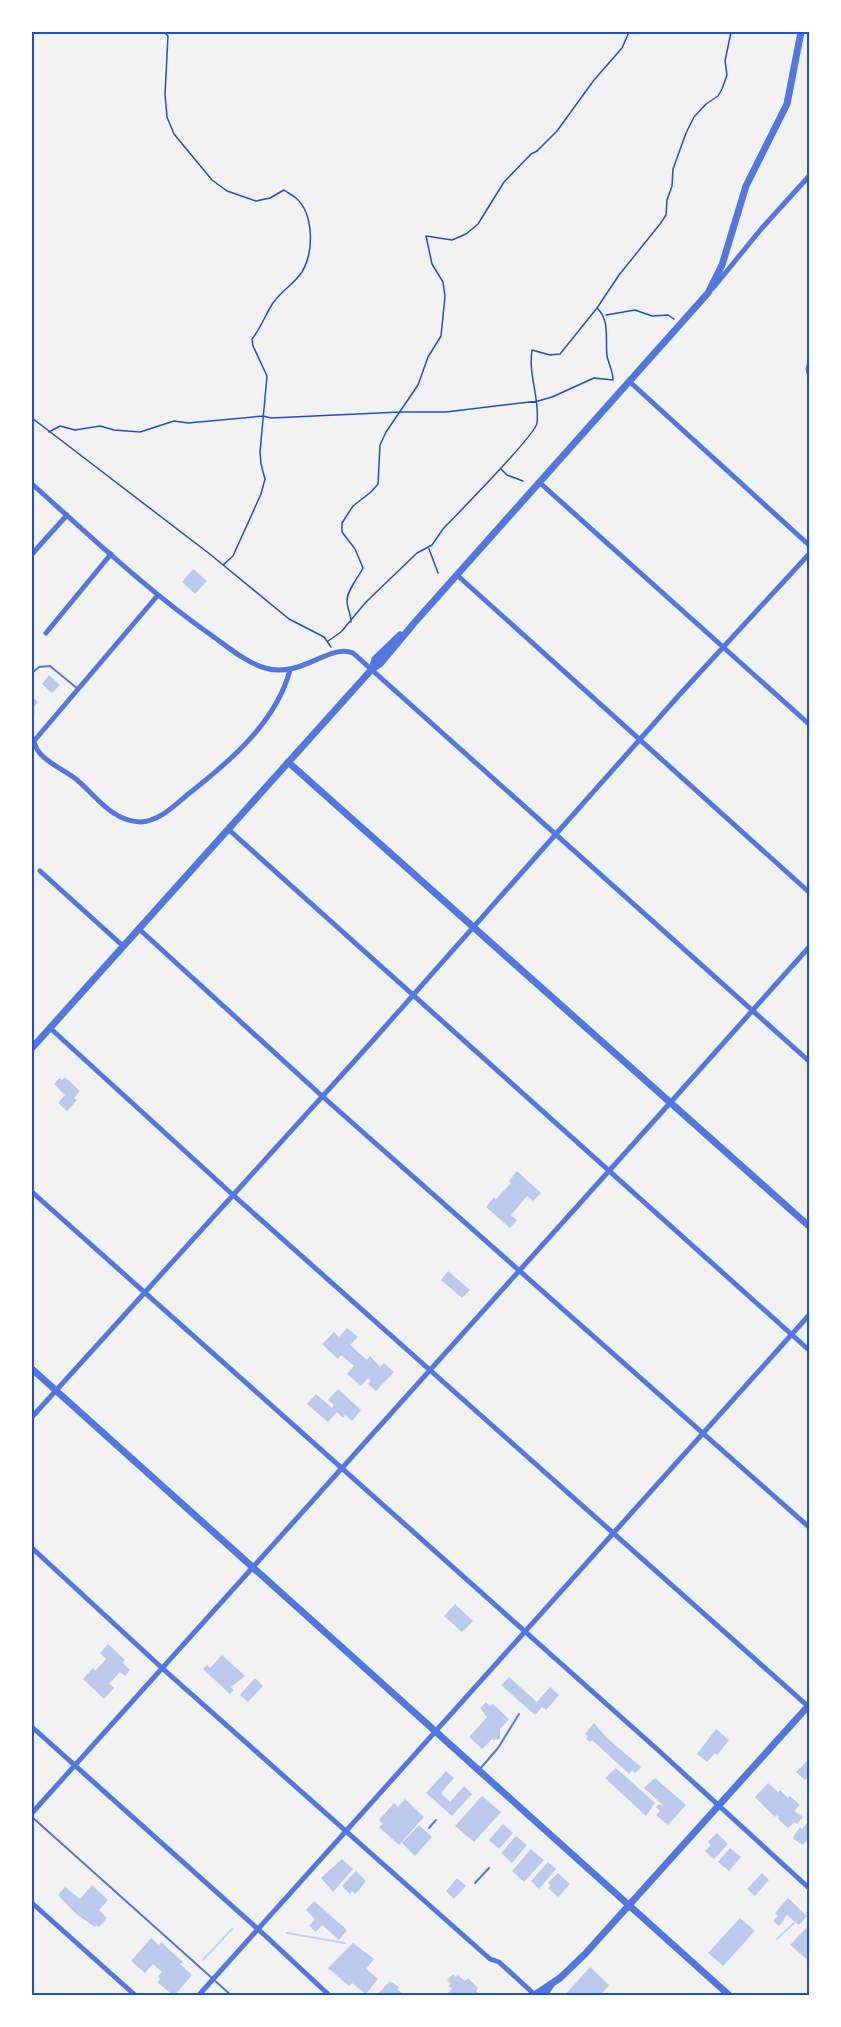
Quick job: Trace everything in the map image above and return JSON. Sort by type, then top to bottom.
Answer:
[{"type":"street","points":[[708,293],[722,265],[746,186],[787,104],[801,32]]},
{"type":"street","points":[[32,1046],[372,669],[380,664],[539,482],[681,325],[762,228],[810,175]]},
{"type":"street","points":[[810,361],[807,369],[810,378]]},
{"type":"street","points":[[630,382],[810,546]]},
{"type":"street","points":[[539,482],[810,725]]},
{"type":"street","points":[[32,484],[158,595],[249,661],[276,671],[290,670],[334,653],[350,651],[810,1062]]},
{"type":"street","points":[[32,554],[67,515]]},
{"type":"street","points":[[32,1417],[412,996],[723,646],[810,552]]},
{"type":"street","points":[[46,633],[111,554]]},
{"type":"street","points":[[457,575],[810,893]]},
{"type":"street","points":[[158,595],[34,740],[35,748],[41,755],[72,776],[116,814],[133,821],[151,820],[206,781],[241,748],[260,725],[279,698],[290,670]]},
{"type":"street","points":[[288,762],[810,1227]]},
{"type":"street","points":[[228,829],[810,1351]]},
{"type":"street","points":[[40,871],[123,946]]},
{"type":"street","points":[[139,929],[322,1096],[810,1528]]},
{"type":"street","points":[[32,1815],[74,1765],[810,946]]},
{"type":"street","points":[[32,1548],[162,1668],[490,1959],[499,1962],[537,1995],[571,1968],[809,1706],[233,1195],[50,1028]]},
{"type":"street","points":[[32,1192],[810,1889]]},
{"type":"street","points":[[198,1995],[810,1314]]},
{"type":"street","points":[[32,1369],[729,1995]]},
{"type":"street","points":[[32,1727],[330,1995]]},
{"type":"street","points":[[32,1903],[136,1995]]},
{"type":"lane","points":[[32,673],[39,667],[50,666],[78,689]]},
{"type":"lane","points":[[479,1770],[498,1748],[519,1714]]},
{"type":"lane","points":[[32,1815],[232,1995]]},
{"type":"lane","points":[[429,1828],[436,1820]]},
{"type":"lane","points":[[475,1882],[489,1868]]},
{"type":"path","points":[[164,32],[168,36],[165,94],[167,117],[174,134],[212,180],[227,191],[256,201],[270,198],[284,190],[296,198],[302,206],[309,224],[310,240],[304,268],[274,302],[252,339],[267,376],[261,464],[265,479],[261,494],[233,556],[224,565]]},
{"type":"path","points":[[351,622],[347,602],[363,568],[355,549],[342,532],[342,523],[353,506],[378,484],[380,445],[386,432],[418,385],[428,357],[441,336],[445,296],[443,282],[432,264],[426,236],[452,240],[478,225],[504,182],[557,131],[594,80],[622,48],[629,32]]},
{"type":"path","points":[[328,641],[351,622],[366,602],[417,553],[428,547],[537,426],[538,401],[534,393],[531,368],[532,350],[550,356],[560,354],[660,224],[666,214],[673,169],[686,133],[694,117],[706,104],[718,96],[722,89],[727,75],[725,61],[731,32]]},
{"type":"path","points":[[49,432],[60,426],[75,430],[100,426],[114,430],[140,432],[174,422],[188,423],[263,416],[446,412],[538,401],[594,378],[613,380],[604,315],[597,308]]},
{"type":"path","points":[[604,315],[635,310],[652,316],[668,315],[681,325]]},
{"type":"path","points":[[32,418],[224,565],[289,619],[328,641],[334,653]]},
{"type":"path","points":[[500,468],[507,475],[523,481]]},
{"type":"path","points":[[428,547],[434,568],[438,573]]},
{"type":"building","points":[[193,569],[207,581],[195,594],[182,582]]},
{"type":"building","points":[[49,675],[60,685],[52,693],[42,684]]},
{"type":"building","points":[[32,697],[38,702],[32,709]]},
{"type":"building","points":[[65,1077],[80,1091],[74,1098],[77,1100],[67,1111],[58,1103],[65,1095],[54,1084],[59,1078],[62,1080]]},
{"type":"building","points":[[517,1171],[541,1193],[533,1201],[527,1196],[511,1215],[517,1220],[510,1228],[486,1207],[511,1183],[509,1181]]},
{"type":"building","points":[[448,1271],[470,1290],[462,1298],[441,1280]]},
{"type":"building","points":[[347,1328],[358,1337],[350,1345],[367,1360],[370,1356],[380,1367],[384,1363],[394,1372],[376,1391],[368,1384],[371,1381],[368,1378],[361,1386],[347,1374],[354,1366],[341,1355],[338,1359],[322,1344],[334,1332],[339,1337]]},
{"type":"building","points":[[338,1389],[361,1410],[352,1421],[345,1415],[343,1418],[337,1412],[328,1422],[307,1404],[316,1394],[332,1408],[334,1405],[328,1400]]},
{"type":"building","points":[[455,1604],[473,1621],[462,1632],[444,1616]]},
{"type":"building","points":[[108,1644],[125,1660],[123,1663],[130,1670],[125,1676],[120,1672],[109,1684],[114,1688],[104,1699],[83,1679],[93,1668],[95,1671],[106,1659],[100,1653]]},
{"type":"building","points":[[222,1655],[245,1676],[231,1687],[234,1690],[230,1694],[203,1669],[207,1665],[210,1668]]},
{"type":"building","points":[[509,1677],[537,1702],[550,1687],[559,1695],[546,1710],[542,1707],[535,1715],[501,1685]]},
{"type":"building","points":[[255,1678],[263,1686],[248,1702],[240,1695]]},
{"type":"building","points":[[486,1702],[490,1706],[493,1704],[509,1719],[500,1729],[500,1739],[493,1740],[493,1738],[482,1749],[469,1737],[487,1717],[480,1708]]},
{"type":"building","points":[[594,1723],[607,1738],[641,1767],[635,1773],[632,1770],[629,1774],[592,1740],[590,1742],[586,1739],[588,1737],[585,1734]]},
{"type":"building","points":[[716,1729],[729,1740],[717,1755],[715,1753],[707,1762],[697,1754]]},
{"type":"building","points":[[810,1758],[810,1775],[805,1780],[796,1772]]},
{"type":"building","points":[[616,1768],[655,1803],[646,1816],[605,1778]]},
{"type":"building","points":[[446,1771],[454,1778],[441,1793],[450,1802],[464,1786],[472,1794],[452,1816],[426,1793]]},
{"type":"building","points":[[655,1778],[686,1805],[668,1825],[656,1815],[660,1811],[656,1807],[659,1804],[664,1806],[644,1788]]},
{"type":"building","points":[[768,1783],[800,1805],[794,1811],[803,1817],[797,1824],[795,1822],[788,1828],[778,1819],[779,1817],[776,1815],[775,1817],[755,1797]]},
{"type":"building","points":[[482,1796],[501,1812],[474,1842],[455,1826]]},
{"type":"building","points":[[405,1799],[424,1817],[399,1845],[379,1827],[383,1824],[379,1820],[394,1803],[398,1807]]},
{"type":"building","points":[[808,1822],[810,1842],[807,1840],[803,1845],[793,1839],[800,1827],[802,1829]]},
{"type":"building","points":[[503,1824],[513,1833],[499,1849],[489,1840]]},
{"type":"building","points":[[419,1825],[432,1837],[415,1856],[402,1843]]},
{"type":"building","points":[[717,1833],[728,1844],[714,1859],[705,1851],[711,1845],[708,1842]]},
{"type":"building","points":[[516,1836],[527,1845],[512,1863],[501,1853]]},
{"type":"building","points":[[730,1848],[741,1857],[729,1871],[718,1862]]},
{"type":"building","points":[[531,1849],[544,1860],[524,1882],[512,1871]]},
{"type":"building","points":[[342,1859],[353,1869],[333,1892],[321,1878]]},
{"type":"building","points":[[548,1862],[556,1869],[539,1889],[531,1881]]},
{"type":"building","points":[[356,1871],[366,1881],[355,1894],[352,1891],[350,1894],[342,1886]]},
{"type":"building","points":[[558,1873],[570,1884],[558,1897],[548,1888],[551,1885],[548,1883]]},
{"type":"building","points":[[762,1873],[769,1880],[755,1896],[747,1889]]},
{"type":"building","points":[[457,1878],[466,1886],[454,1899],[446,1891]]},
{"type":"building","points":[[92,1885],[108,1900],[99,1910],[107,1918],[99,1927],[96,1925],[95,1927],[76,1914],[58,1895],[65,1887],[80,1899]]},
{"type":"building","points":[[788,1898],[807,1916],[799,1925],[787,1915],[779,1926],[773,1921],[778,1916],[775,1913]]},
{"type":"building","points":[[314,1901],[347,1930],[339,1940],[322,1925],[316,1932],[309,1926],[315,1919],[306,1910]]},
{"type":"building","points":[[740,1918],[755,1931],[723,1966],[708,1953]]},
{"type":"building","points":[[810,1924],[808,1946],[810,1962],[790,1945]]},
{"type":"building","points":[[151,1938],[159,1945],[161,1942],[183,1962],[180,1964],[192,1975],[174,1996],[157,1982],[162,1972],[153,1964],[145,1973],[131,1961]]},
{"type":"building","points":[[353,1943],[374,1959],[366,1969],[378,1979],[366,1994],[352,1983],[349,1986],[328,1968]]},
{"type":"building","points":[[590,1967],[609,1985],[600,1996],[564,1996]]},
{"type":"building","points":[[453,1974],[465,1981],[468,1978],[478,1988],[476,1991],[481,1996],[451,1996],[448,1993],[452,1989],[448,1986],[451,1984],[447,1980]]},
{"type":"building","points":[[390,1981],[399,1987],[397,1989],[405,1996],[376,1996]]},
{"type":"waterway","points":[[777,1939],[794,1923]]},
{"type":"waterway","points":[[203,1960],[232,1929]]},
{"type":"waterway","points":[[287,1933],[345,1943]]}]
